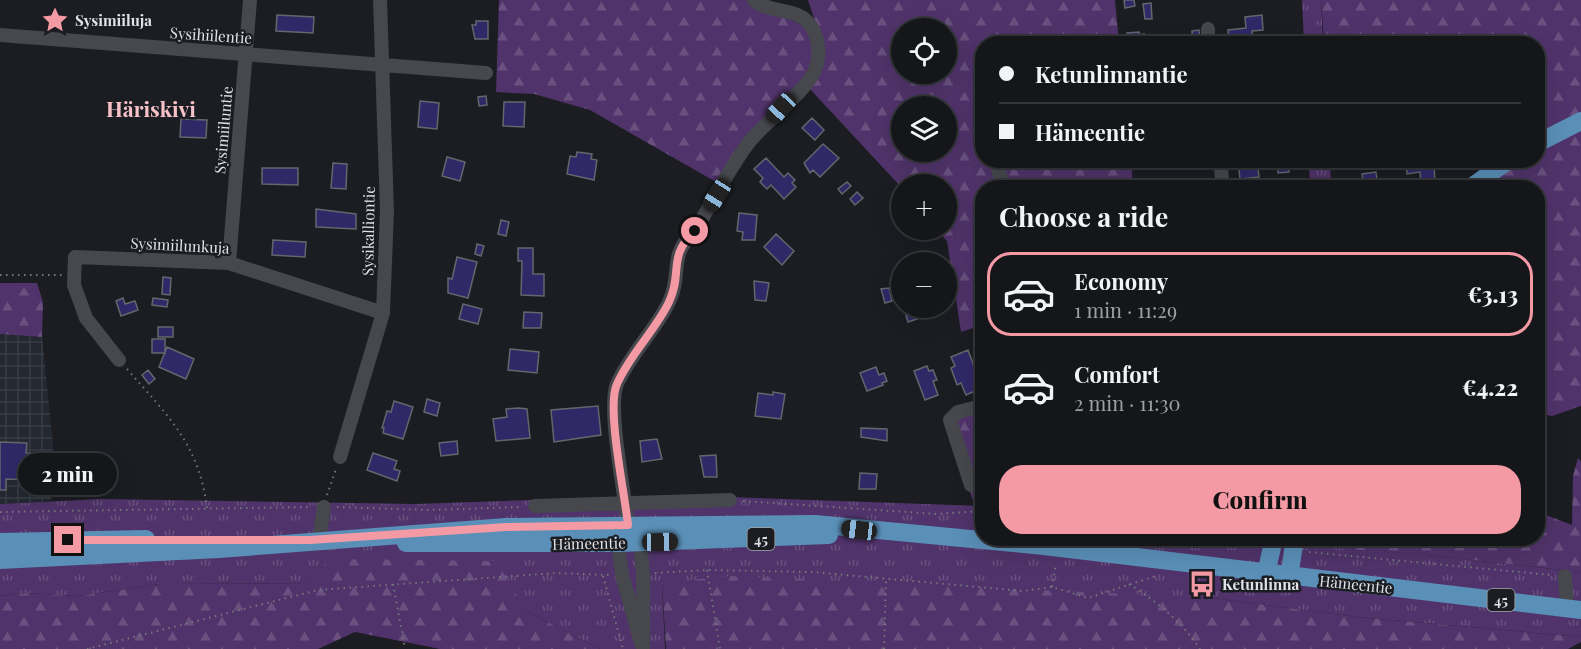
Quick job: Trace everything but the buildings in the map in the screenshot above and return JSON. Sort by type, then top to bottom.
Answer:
[{"type":"main road","points":[[1545,139],[1581,121]]},
{"type":"main road","points":[[1481,180],[1498,168]]},
{"type":"main road","name":"Hämeentie","points":[[0,560],[219,549],[506,527],[815,524],[975,540]]},
{"type":"main road","name":"Hämeentie","points":[[0,542],[218,538],[453,544],[618,543],[739,541],[881,532]]},
{"type":"main road","name":"Hämeentie","points":[[1044,546],[1289,577],[1574,609]]},
{"type":"main road","points":[[1266,574],[1271,546]]},
{"type":"main road","points":[[1289,577],[1294,546]]},
{"type":"street","name":"Sysimiiluntie","points":[[229,263],[250,0]]},
{"type":"street","name":"Sysikalliontie","points":[[340,457],[383,313],[387,211],[380,0]]},
{"type":"street","points":[[643,648],[643,574],[640,542],[628,525],[612,397],[616,385],[669,302],[675,284],[676,256],[685,239],[695,231],[750,141],[813,75],[820,49],[810,25],[803,19],[784,9],[758,4],[754,0]]},
{"type":"street","points":[[1208,29],[1208,36]]},
{"type":"street","name":"Sysihiilentie","points":[[0,35],[486,73]]},
{"type":"street","name":"Sysimiilunkuja","points":[[74,275],[75,256],[229,263],[383,313]]},
{"type":"street","points":[[74,275],[74,285],[86,318],[119,360]]},
{"type":"street","points":[[975,408],[958,412],[950,420],[971,485],[975,487]]},
{"type":"street","points":[[535,506],[730,500]]},
{"type":"street","points":[[320,540],[324,507]]},
{"type":"street","points":[[628,525],[618,543],[622,575],[637,635],[643,648]]},
{"type":"street","points":[[1565,576],[1574,609]]},
{"type":"path","points":[[0,275],[74,275]]},
{"type":"path","points":[[119,360],[180,429],[203,479],[207,508]]},
{"type":"path","points":[[324,507],[340,457]]},
{"type":"path","points":[[730,500],[818,504],[938,514],[975,511]]},
{"type":"path","points":[[0,512],[324,507],[428,510],[535,506]]},
{"type":"path","points":[[1311,546],[1565,576]]},
{"type":"path","points":[[1052,588],[1057,561]]},
{"type":"path","points":[[707,570],[720,649]]},
{"type":"path","points":[[643,574],[707,570],[812,572],[1023,591],[1052,588],[1088,598],[1156,576]]},
{"type":"path","points":[[87,649],[318,590],[556,573],[622,575]]},
{"type":"path","points":[[603,576],[623,649]]},
{"type":"path","points":[[885,649],[886,580]]},
{"type":"path","points":[[393,584],[405,649]]},
{"type":"path","points":[[1129,584],[1159,604],[1188,632],[1200,649]]},
{"type":"shaded area","points":[[0,334],[42,337],[53,444],[51,501],[0,504]]},
{"type":"green space","points":[[499,0],[748,0],[806,27],[815,50],[808,73],[716,182],[590,110],[534,94],[496,92]]},
{"type":"green space","points":[[808,0],[1115,0],[1118,36],[975,36],[975,168],[1132,168],[1132,180],[975,180],[975,327],[961,332],[957,306],[957,252],[949,252],[946,240],[957,240],[957,174],[891,174],[891,176],[809,88],[824,49]]},
{"type":"green space","points":[[1302,0],[1321,0],[1323,36],[1304,36]]},
{"type":"green space","points":[[1321,0],[1581,0],[1581,406],[1552,416],[1545,414],[1545,180],[1477,180],[1495,168],[1545,168],[1545,36],[1324,36]]},
{"type":"green space","points":[[1309,168],[1330,168],[1331,180],[1310,180]]},
{"type":"green space","points":[[0,283],[37,283],[43,302],[42,337],[0,334]]},
{"type":"green space","points":[[975,408],[975,507],[945,415]]},
{"type":"green space","points":[[1578,458],[1581,462],[1581,572],[1418,554],[1303,546],[1545,546],[1545,515],[1572,525],[1573,476]]},
{"type":"green space","points":[[620,497],[728,497],[975,506],[975,546],[1322,546],[1581,572],[1581,637],[1357,617],[1213,598],[662,583],[665,649],[600,649],[524,610],[317,583],[160,584],[78,596],[28,593],[0,596],[0,504],[102,499],[416,504]]},
{"type":"green space","points":[[327,559],[498,561],[524,610],[600,649],[440,649],[355,632],[318,649],[0,649],[0,596],[28,593],[78,596],[160,584],[317,583]]},
{"type":"green space","points":[[730,576],[1213,598],[1357,617],[1581,637],[1581,642],[1568,649],[666,649],[662,583]]},
{"type":"place","name":"Sysimiiluja","points":[[55,20]]},
{"type":"place","name":"Ketunlinna","points":[[1202,584]]},
{"type":"district","name":"Häriskivi","points":[[151,108]]},
{"type":"route","points":[[68,540],[218,538],[310,540],[506,527],[628,525],[612,397],[623,372],[669,302],[675,284],[676,256],[685,239],[695,231]]}]
